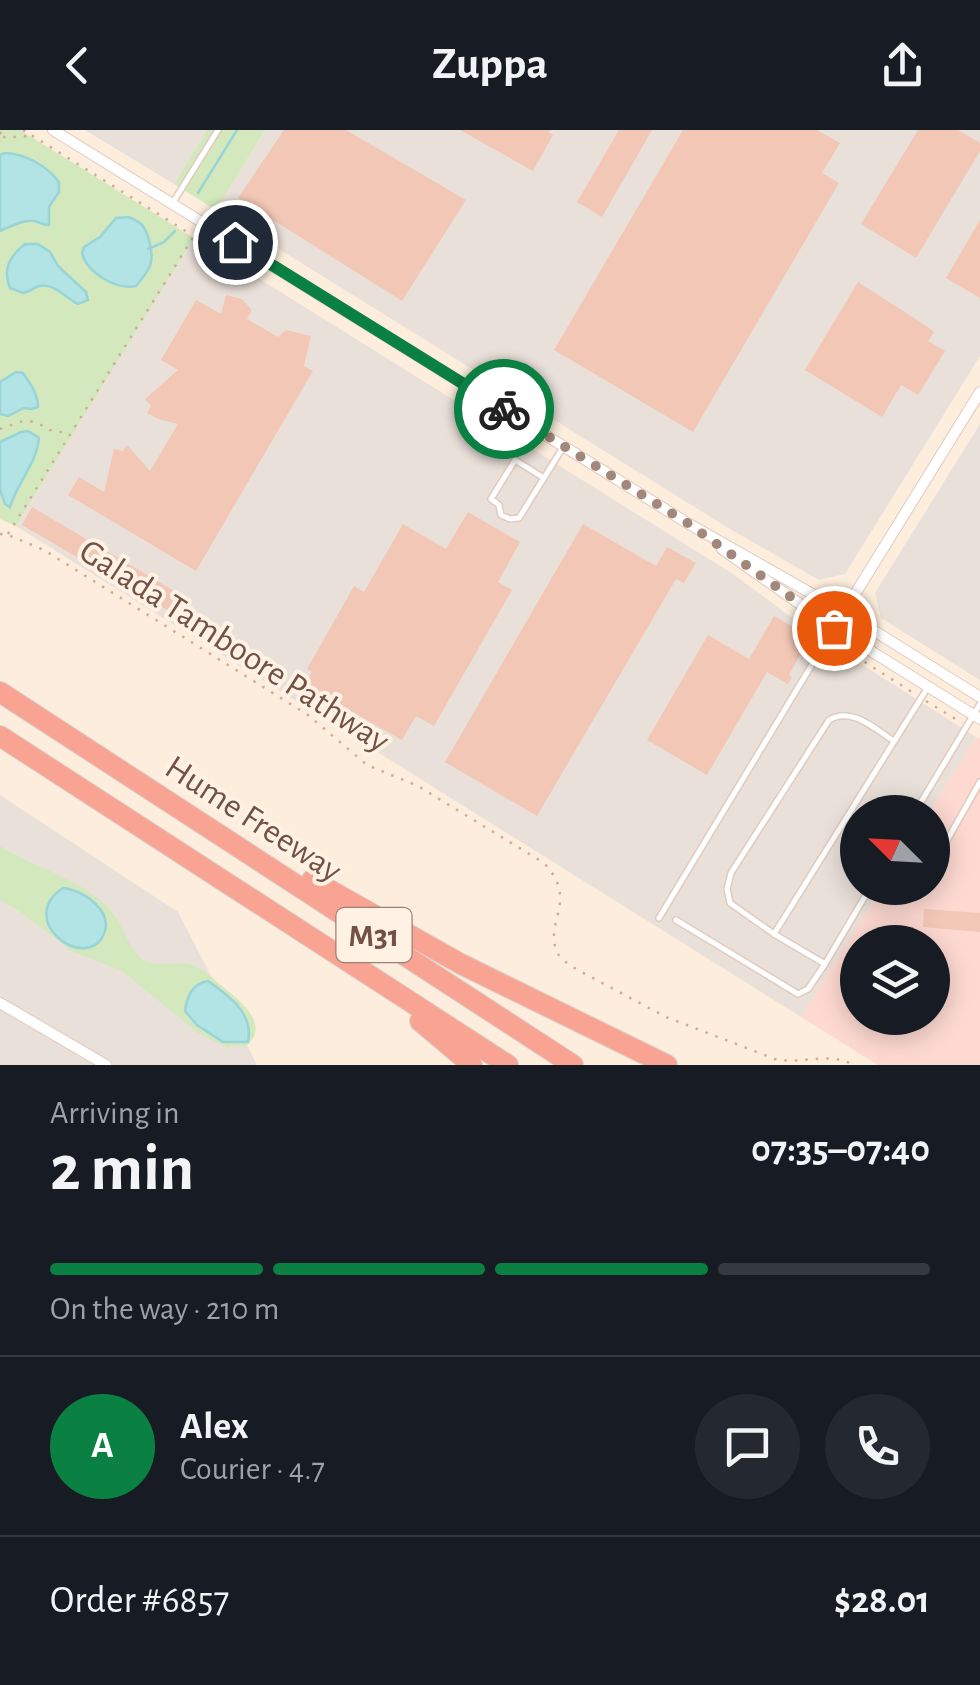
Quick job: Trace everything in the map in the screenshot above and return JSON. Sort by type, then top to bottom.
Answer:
[{"type":"highway","name":"Hume Freeway","points":[[0,692],[573,1065]]},
{"type":"highway","name":"Hume Freeway","points":[[0,736],[508,1065]]},
{"type":"highway","points":[[174,805],[461,964],[667,1065]]},
{"type":"highway","points":[[361,971],[472,1065]]},
{"type":"street","points":[[53,130],[689,524],[844,612],[980,700]]},
{"type":"street","points":[[834,628],[980,392]]},
{"type":"street","points":[[689,524],[834,628],[977,717]]},
{"type":"street","points":[[0,1002],[106,1065]]},
{"type":"lane","points":[[172,204],[218,130]]},
{"type":"lane","points":[[544,478],[515,460],[491,499],[499,504],[501,515],[510,520],[519,518],[544,478],[564,446]]},
{"type":"lane","points":[[659,918],[834,628]]},
{"type":"lane","points":[[774,934],[928,686]]},
{"type":"lane","points":[[925,795],[966,726],[977,717],[980,700]]},
{"type":"lane","points":[[824,964],[730,904],[727,889],[732,873],[829,720],[840,714],[852,716],[894,741]]},
{"type":"lane","points":[[950,835],[980,782]]},
{"type":"lane","points":[[676,920],[798,994],[808,989],[860,905]]},
{"type":"path","points":[[23,130],[194,236]]},
{"type":"path","points":[[1,136],[24,137],[29,133]]},
{"type":"path","points":[[8,535],[202,222]]},
{"type":"path","points":[[0,429],[24,421],[52,433],[71,431]]},
{"type":"path","name":"Galada Tamboore Pathway","points":[[0,534],[44,550],[293,706],[323,726],[367,765],[418,786],[544,863],[556,876],[560,896],[557,951],[576,969],[666,1017],[761,1054],[792,1061],[838,1058],[854,1065]]},
{"type":"path","points":[[838,645],[966,726]]},
{"type":"shaded area","points":[[85,130],[207,130],[174,184]]},
{"type":"shaded area","points":[[265,130],[980,130],[980,356],[845,574],[819,580],[730,529],[216,210]]},
{"type":"shaded area","points":[[194,238],[733,574],[814,634],[976,737],[940,795],[840,795],[840,905],[871,905],[859,925],[840,925],[840,955],[801,1017],[16,526]]},
{"type":"shaded area","points":[[980,424],[980,680],[881,618],[875,593]]},
{"type":"shaded area","points":[[976,737],[980,739],[980,1065],[878,1065],[801,1017],[840,955],[840,1035],[950,1035],[950,925],[859,925],[871,905],[950,905],[950,795],[940,795]]},
{"type":"shaded area","points":[[0,795],[178,912],[257,1065],[0,1065]]},
{"type":"green space","points":[[0,130],[20,130],[194,238],[16,526],[0,519]]},
{"type":"green space","points":[[207,130],[265,130],[216,210],[174,184]]},
{"type":"green space","points":[[0,846],[73,882],[100,900],[146,961],[186,964],[209,975],[251,1014],[255,1022],[253,1039],[245,1047],[228,1048],[198,1033],[122,971],[71,951],[0,900]],"holes":[[[222,991],[245,1014],[248,1042],[223,1042],[197,1025]]]},
{"type":"water","points":[[0,155],[35,162],[59,182],[59,192],[49,207],[49,225],[26,221],[0,231]]},
{"type":"water","points":[[128,217],[144,228],[152,254],[145,274],[136,286],[128,287],[111,283],[96,273],[82,253],[116,218]]},
{"type":"water","points":[[25,244],[38,244],[50,252],[58,266],[86,292],[88,300],[78,304],[44,285],[23,293],[10,288],[9,263]]},
{"type":"water","points":[[16,372],[23,373],[38,407],[24,408],[8,416],[0,414],[0,382]]},
{"type":"water","points":[[28,431],[39,438],[37,447],[10,507],[0,490],[0,442]]},
{"type":"water","points":[[63,888],[80,893],[101,911],[106,927],[94,946],[69,945],[50,927],[46,914],[50,901]]},
{"type":"water","points":[[208,981],[244,1014],[248,1042],[223,1042],[197,1025],[185,1011],[191,992]]},
{"type":"building","points":[[284,130],[346,130],[466,200],[402,301],[238,198]]},
{"type":"building","points":[[460,130],[551,130],[553,135],[533,171]]},
{"type":"building","points":[[619,130],[652,130],[602,217],[577,202]]},
{"type":"building","points":[[683,130],[817,130],[840,143],[822,173],[839,183],[693,432],[554,350]]},
{"type":"building","points":[[918,130],[958,130],[980,143],[980,151],[916,258],[861,224]]},
{"type":"building","points":[[980,220],[980,298],[946,278]]},
{"type":"building","points":[[858,282],[928,327],[934,332],[928,341],[945,351],[918,395],[901,385],[882,417],[805,370]]},
{"type":"building","points":[[226,295],[242,299],[252,310],[247,319],[278,337],[286,330],[311,336],[304,366],[313,371],[196,571],[68,495],[79,477],[104,492],[114,449],[123,451],[127,445],[150,471],[178,424],[147,413],[151,406],[145,399],[178,370],[161,360],[196,300],[221,314]]},
{"type":"building","points":[[32,507],[181,595],[171,612],[22,525]]},
{"type":"building","points":[[468,512],[520,542],[498,582],[512,590],[434,726],[416,716],[402,740],[305,685],[312,672],[307,669],[354,586],[364,592],[403,524],[446,549]]},
{"type":"building","points":[[583,524],[656,566],[667,547],[696,563],[684,583],[676,579],[537,816],[445,762]]},
{"type":"building","points":[[774,616],[810,637],[788,684],[767,672],[707,775],[647,740],[708,635],[749,659]]},
{"type":"building","points":[[924,909],[980,913],[980,932],[950,929],[950,925],[923,925]]},
{"type":"waterway","points":[[198,193],[237,130]]},
{"type":"waterway","points":[[148,249],[164,242],[175,231]]},
{"type":"way so far","points":[[504,409],[689,524],[834,628]]},
{"type":"route","points":[[235,242],[504,409]]}]
